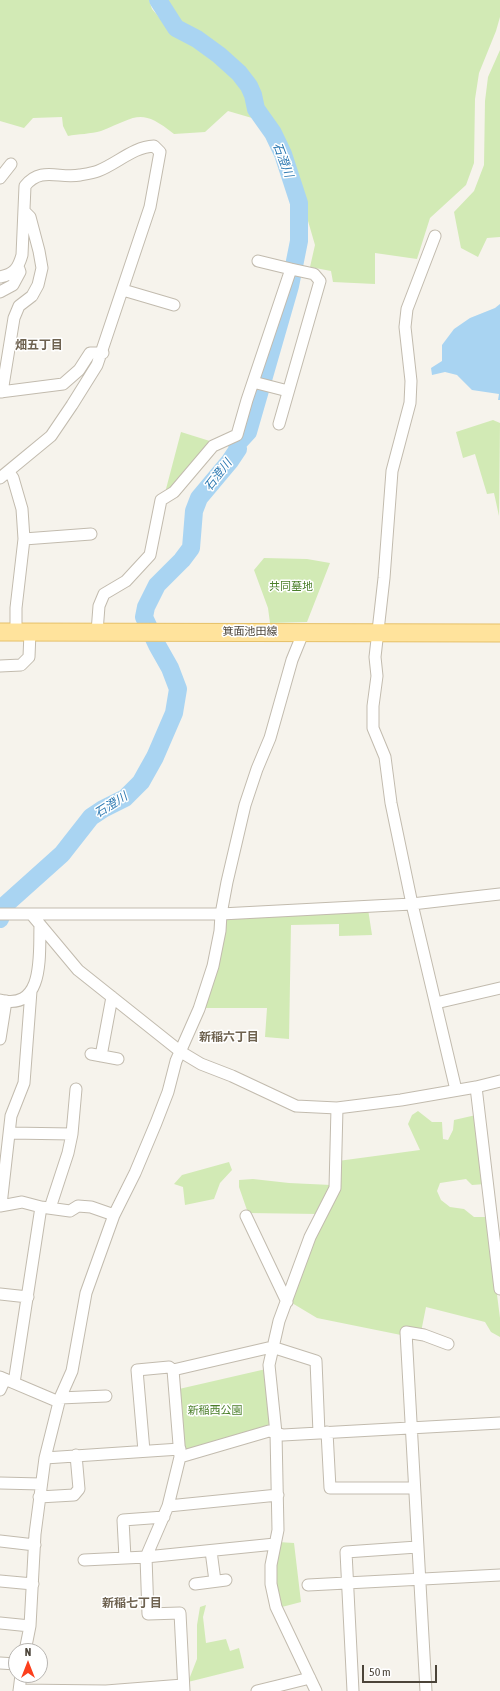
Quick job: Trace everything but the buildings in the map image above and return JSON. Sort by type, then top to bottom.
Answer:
[{"type":"main road","name":"箕面池田線","points":[[15,632],[500,632]]},
{"type":"street","points":[[0,292],[13,285],[20,272],[19,265],[22,255],[25,186],[31,179],[40,175],[78,176],[98,171],[144,146],[154,146],[160,152],[150,207],[103,353],[72,405],[51,436],[4,475]]},
{"type":"street","points":[[0,178],[11,164]]},
{"type":"street","points":[[24,211],[30,218],[42,268],[38,285],[32,296],[19,306],[14,318],[1,392],[63,384],[79,370],[90,353],[103,353]]},
{"type":"street","points":[[435,236],[407,309],[405,327],[411,380],[410,403],[392,471],[384,578],[374,657],[377,676],[373,706],[373,728],[385,757],[390,803],[456,1090]]},
{"type":"street","points":[[258,261],[314,274],[320,281],[279,424]]},
{"type":"street","points":[[0,277],[10,275],[19,265]]},
{"type":"street","points":[[97,632],[99,606],[104,594],[126,581],[150,555],[161,500],[174,492],[213,446],[237,435],[258,384],[291,269]]},
{"type":"street","points":[[123,290],[174,305]]},
{"type":"street","points":[[258,384],[288,391]]},
{"type":"street","points":[[0,666],[21,665],[29,657],[15,632],[16,608],[24,539],[22,509],[13,478],[4,475]]},
{"type":"street","points":[[24,539],[91,534]]},
{"type":"street","points":[[27,1643],[30,1626],[39,1497],[45,1458],[59,1400],[72,1371],[86,1293],[114,1215],[135,1174],[156,1123],[180,1052],[199,1009],[213,966],[227,882],[245,804],[257,768],[270,738],[292,660],[303,632]]},
{"type":"street","points":[[5,914],[221,914],[412,904],[500,894]]},
{"type":"street","points":[[32,915],[78,970],[180,1052],[201,1064],[232,1076],[296,1106],[337,1108],[401,1100],[476,1087],[500,1081]]},
{"type":"street","points":[[0,1039],[3,1000],[19,1000],[34,989],[38,976],[40,926]]},
{"type":"street","points":[[436,1003],[500,988]]},
{"type":"street","points":[[31,991],[24,1083],[11,1116],[1,1206],[22,1202],[45,1208],[70,1211],[78,1206],[114,1215]]},
{"type":"street","points":[[112,997],[96,1055],[118,1059]]},
{"type":"street","points":[[476,1087],[500,1289]]},
{"type":"street","points":[[76,1089],[72,1134],[68,1153],[45,1208],[28,1297],[5,1382],[59,1400],[106,1396]]},
{"type":"street","points":[[316,1691],[276,1607],[271,1584],[271,1565],[278,1530],[278,1495],[276,1433],[269,1365],[279,1321],[310,1237],[335,1188],[337,1108]]},
{"type":"street","points":[[10,1133],[72,1134]]},
{"type":"street","points":[[246,1216],[287,1302]]},
{"type":"street","points":[[0,1294],[28,1297]]},
{"type":"street","points":[[426,1691],[410,1427],[406,1332],[424,1335],[448,1344]]},
{"type":"street","points":[[144,1452],[137,1370],[169,1367],[173,1370],[272,1347],[316,1361],[330,1488],[414,1488]]},
{"type":"street","points":[[19,1690],[106,1691],[184,1688],[180,1613],[148,1614],[146,1557],[166,1511],[180,1453],[173,1370]]},
{"type":"street","points":[[45,1458],[144,1452],[180,1453],[269,1431],[283,1435],[500,1423]]},
{"type":"street","points":[[39,1497],[74,1495],[78,1489],[76,1455]]},
{"type":"street","points":[[0,1483],[41,1484]]},
{"type":"street","points":[[125,1558],[123,1520],[166,1511],[278,1495]]},
{"type":"street","points":[[0,1541],[35,1545]]},
{"type":"street","points":[[84,1560],[146,1557],[275,1544]]},
{"type":"street","points":[[353,1691],[346,1552],[417,1547]]},
{"type":"street","points":[[195,1584],[220,1581],[211,1550]]},
{"type":"street","points":[[308,1585],[500,1575]]},
{"type":"street","points":[[0,1581],[33,1584]]},
{"type":"street","points":[[0,1623],[30,1626]]},
{"type":"street","points":[[258,1691],[310,1678]]},
{"type":"green space","points":[[0,0],[149,0],[152,9],[171,31],[191,42],[213,58],[243,87],[252,118],[228,111],[205,132],[174,134],[153,120],[145,117],[138,117],[101,131],[68,136],[63,126],[62,117],[33,118],[24,128],[0,121]]},
{"type":"green space","points":[[166,0],[500,0],[500,17],[496,31],[479,73],[475,99],[474,163],[466,185],[430,218],[417,259],[375,253],[375,284],[333,282],[331,271],[310,267],[315,245],[290,159],[261,100],[258,90],[244,68],[223,48],[200,33],[179,22]]},
{"type":"green space","points":[[500,50],[500,237],[487,238],[478,257],[461,248],[454,212],[474,191],[484,165],[485,101],[488,77]]},
{"type":"green space","points":[[493,420],[500,423],[499,516],[494,493],[487,494],[475,454],[463,458],[456,432]]},
{"type":"green space","points":[[181,432],[213,442],[171,491],[166,489]]},
{"type":"green space","name":"共同墓地","points":[[264,558],[307,559],[330,563],[307,622],[270,623],[268,608],[254,570]]},
{"type":"green space","points":[[368,909],[372,935],[339,936],[339,924],[291,925],[289,1039],[265,1037],[267,1008],[201,1008],[223,917]]},
{"type":"green space","points":[[418,1111],[432,1122],[442,1122],[443,1139],[448,1140],[453,1130],[454,1120],[476,1115],[485,1184],[472,1185],[466,1179],[440,1183],[437,1191],[441,1200],[450,1207],[464,1209],[474,1217],[487,1217],[500,1318],[500,1337],[491,1332],[485,1322],[426,1307],[421,1332],[401,1335],[317,1318],[292,1303],[312,1238],[338,1188],[338,1161],[420,1150],[408,1124],[412,1115]]},
{"type":"green space","points":[[229,1162],[232,1170],[220,1183],[214,1199],[185,1205],[183,1187],[174,1184],[182,1175]]},
{"type":"green space","points":[[253,1179],[289,1183],[331,1185],[318,1214],[248,1213],[239,1187],[239,1180]]},
{"type":"green space","name":"新稲西公園","points":[[266,1369],[272,1426],[186,1451],[183,1449],[179,1389]]},
{"type":"green space","points":[[278,1542],[294,1543],[301,1602],[278,1608],[274,1587]]},
{"type":"green space","points":[[206,1605],[203,1617],[206,1643],[226,1639],[230,1651],[239,1648],[244,1668],[188,1682],[197,1659],[197,1625],[200,1607]]},
{"type":"water","points":[[500,304],[500,400],[498,400],[499,394],[472,390],[457,375],[445,372],[432,375],[431,368],[442,361],[442,345],[454,329],[470,318],[495,308]]},
{"type":"waterway","name":"石澄川","points":[[0,919],[5,905],[62,854],[91,817],[125,798],[141,782],[155,757],[174,713],[178,689],[170,668],[144,617],[146,607],[157,585],[182,560],[191,548],[194,511],[199,498],[230,461],[238,449],[237,444],[248,432],[290,286],[299,241],[299,203],[283,154],[273,133],[256,109],[253,95],[249,86],[239,73],[219,55],[197,39],[176,28],[158,0]]},
{"type":"district","name":"畑五丁目","points":[[39,345]]},
{"type":"district","name":"新稲六丁目","points":[[229,1037]]},
{"type":"district","name":"新稲七丁目","points":[[132,1603]]}]
